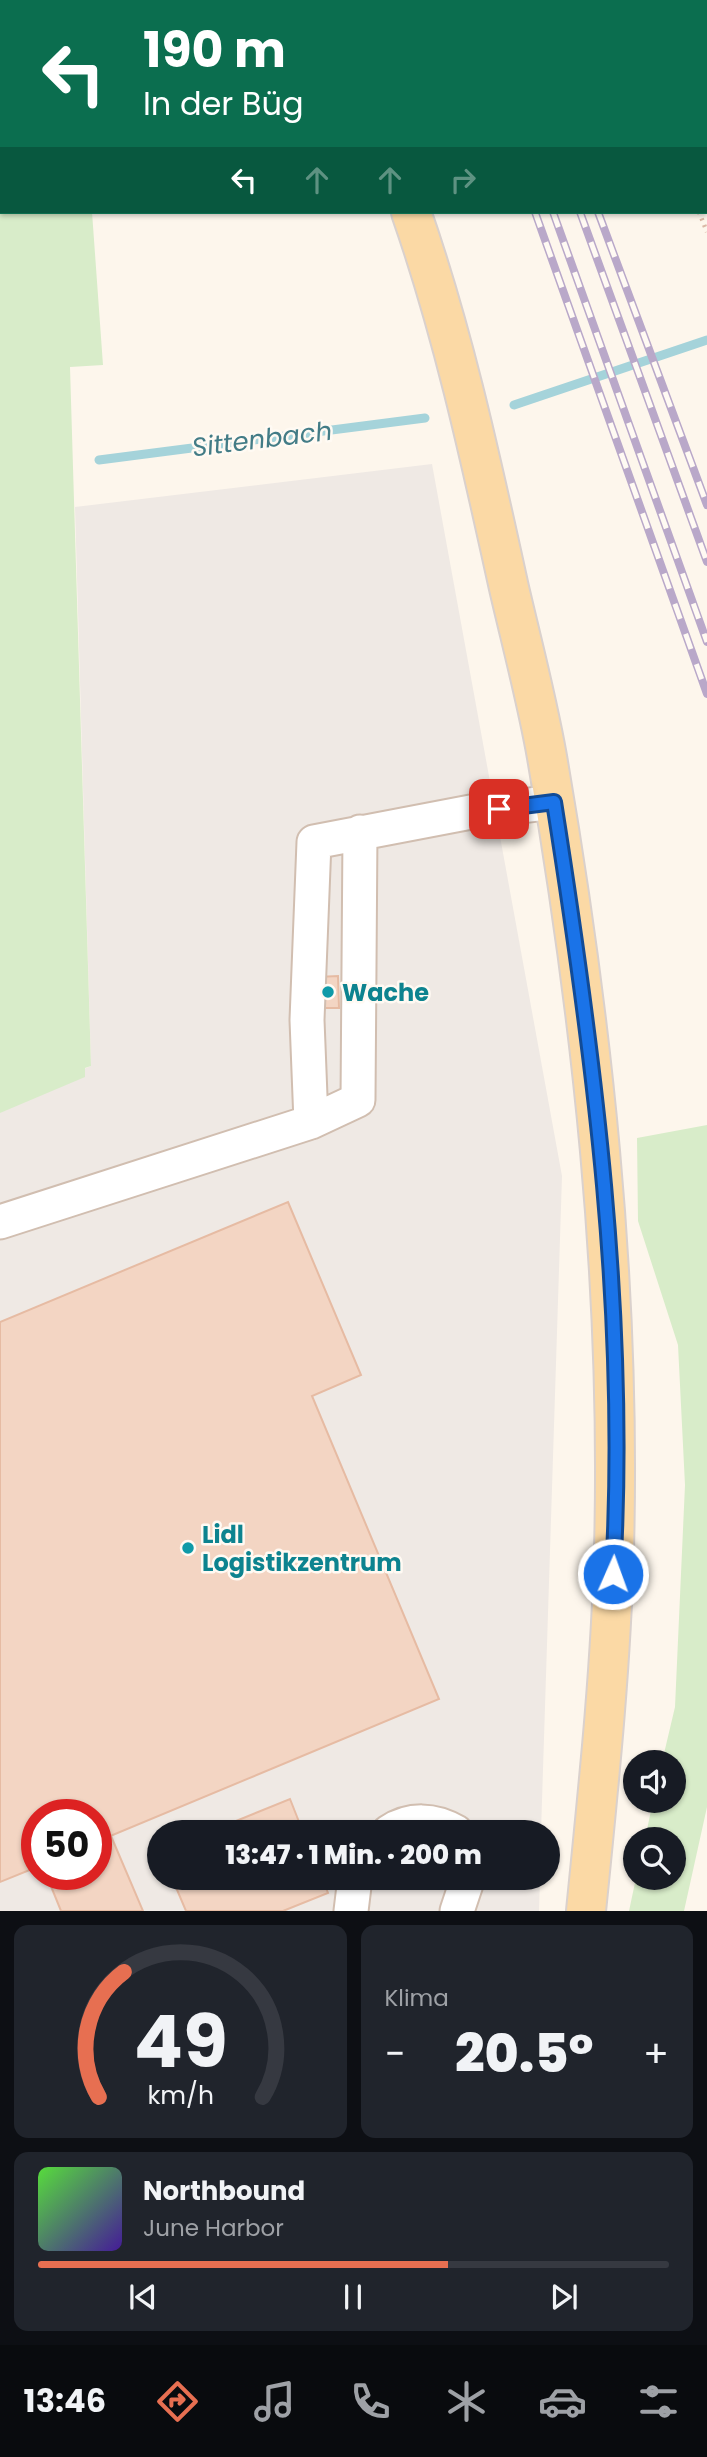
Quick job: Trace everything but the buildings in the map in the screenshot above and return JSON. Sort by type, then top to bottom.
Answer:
[{"type":"main road","points":[[412,214],[446,316],[546,753],[589,1041],[601,1158],[613,1357],[614,1550],[606,1692],[586,1911]]},
{"type":"lane","points":[[312,1122],[307,1020],[314,842],[360,832],[554,802]]},
{"type":"lane","points":[[0,1222],[312,1122],[358,1100],[360,832]]},
{"type":"lane","points":[[351,1911],[354,1890]]},
{"type":"lane","points":[[457,1911],[464,1890]]},
{"type":"path","points":[[700,214],[707,232]]},
{"type":"shaded area","points":[[432,464],[562,1176],[541,1820],[147,1820],[147,1890],[540,1890],[539,1911],[0,1911],[0,1104],[91,1066],[75,507]]},
{"type":"green space","points":[[0,214],[92,214],[103,365],[70,367],[91,1066],[85,1068],[85,1077],[0,1113]]},
{"type":"green space","points":[[707,1125],[707,1807],[684,1911],[629,1911],[633,1890],[686,1890],[686,1827],[648,1827],[650,1813],[686,1813],[686,1750],[665,1750],[675,1707],[685,1485],[678,1345],[638,1221],[637,1138]]},
{"type":"waterway","name":"Sittenbach","points":[[514,405],[707,340]]},
{"type":"waterway","name":"Sittenbach","points":[[99,460],[425,418]]},
{"type":"railway","points":[[536,214],[707,694]]},
{"type":"railway","points":[[554,214],[707,642]]},
{"type":"railway","points":[[581,214],[707,562]]},
{"type":"railway","points":[[599,214],[707,505]]},
{"type":"place","name":"Wache","points":[[328,992]]},
{"type":"place","name":"Lidl Logistikzentrum","points":[[188,1548]]},
{"type":"route","points":[[499,809],[554,802],[569,898],[589,1041],[609,1266],[615,1450],[613,1574]]}]
